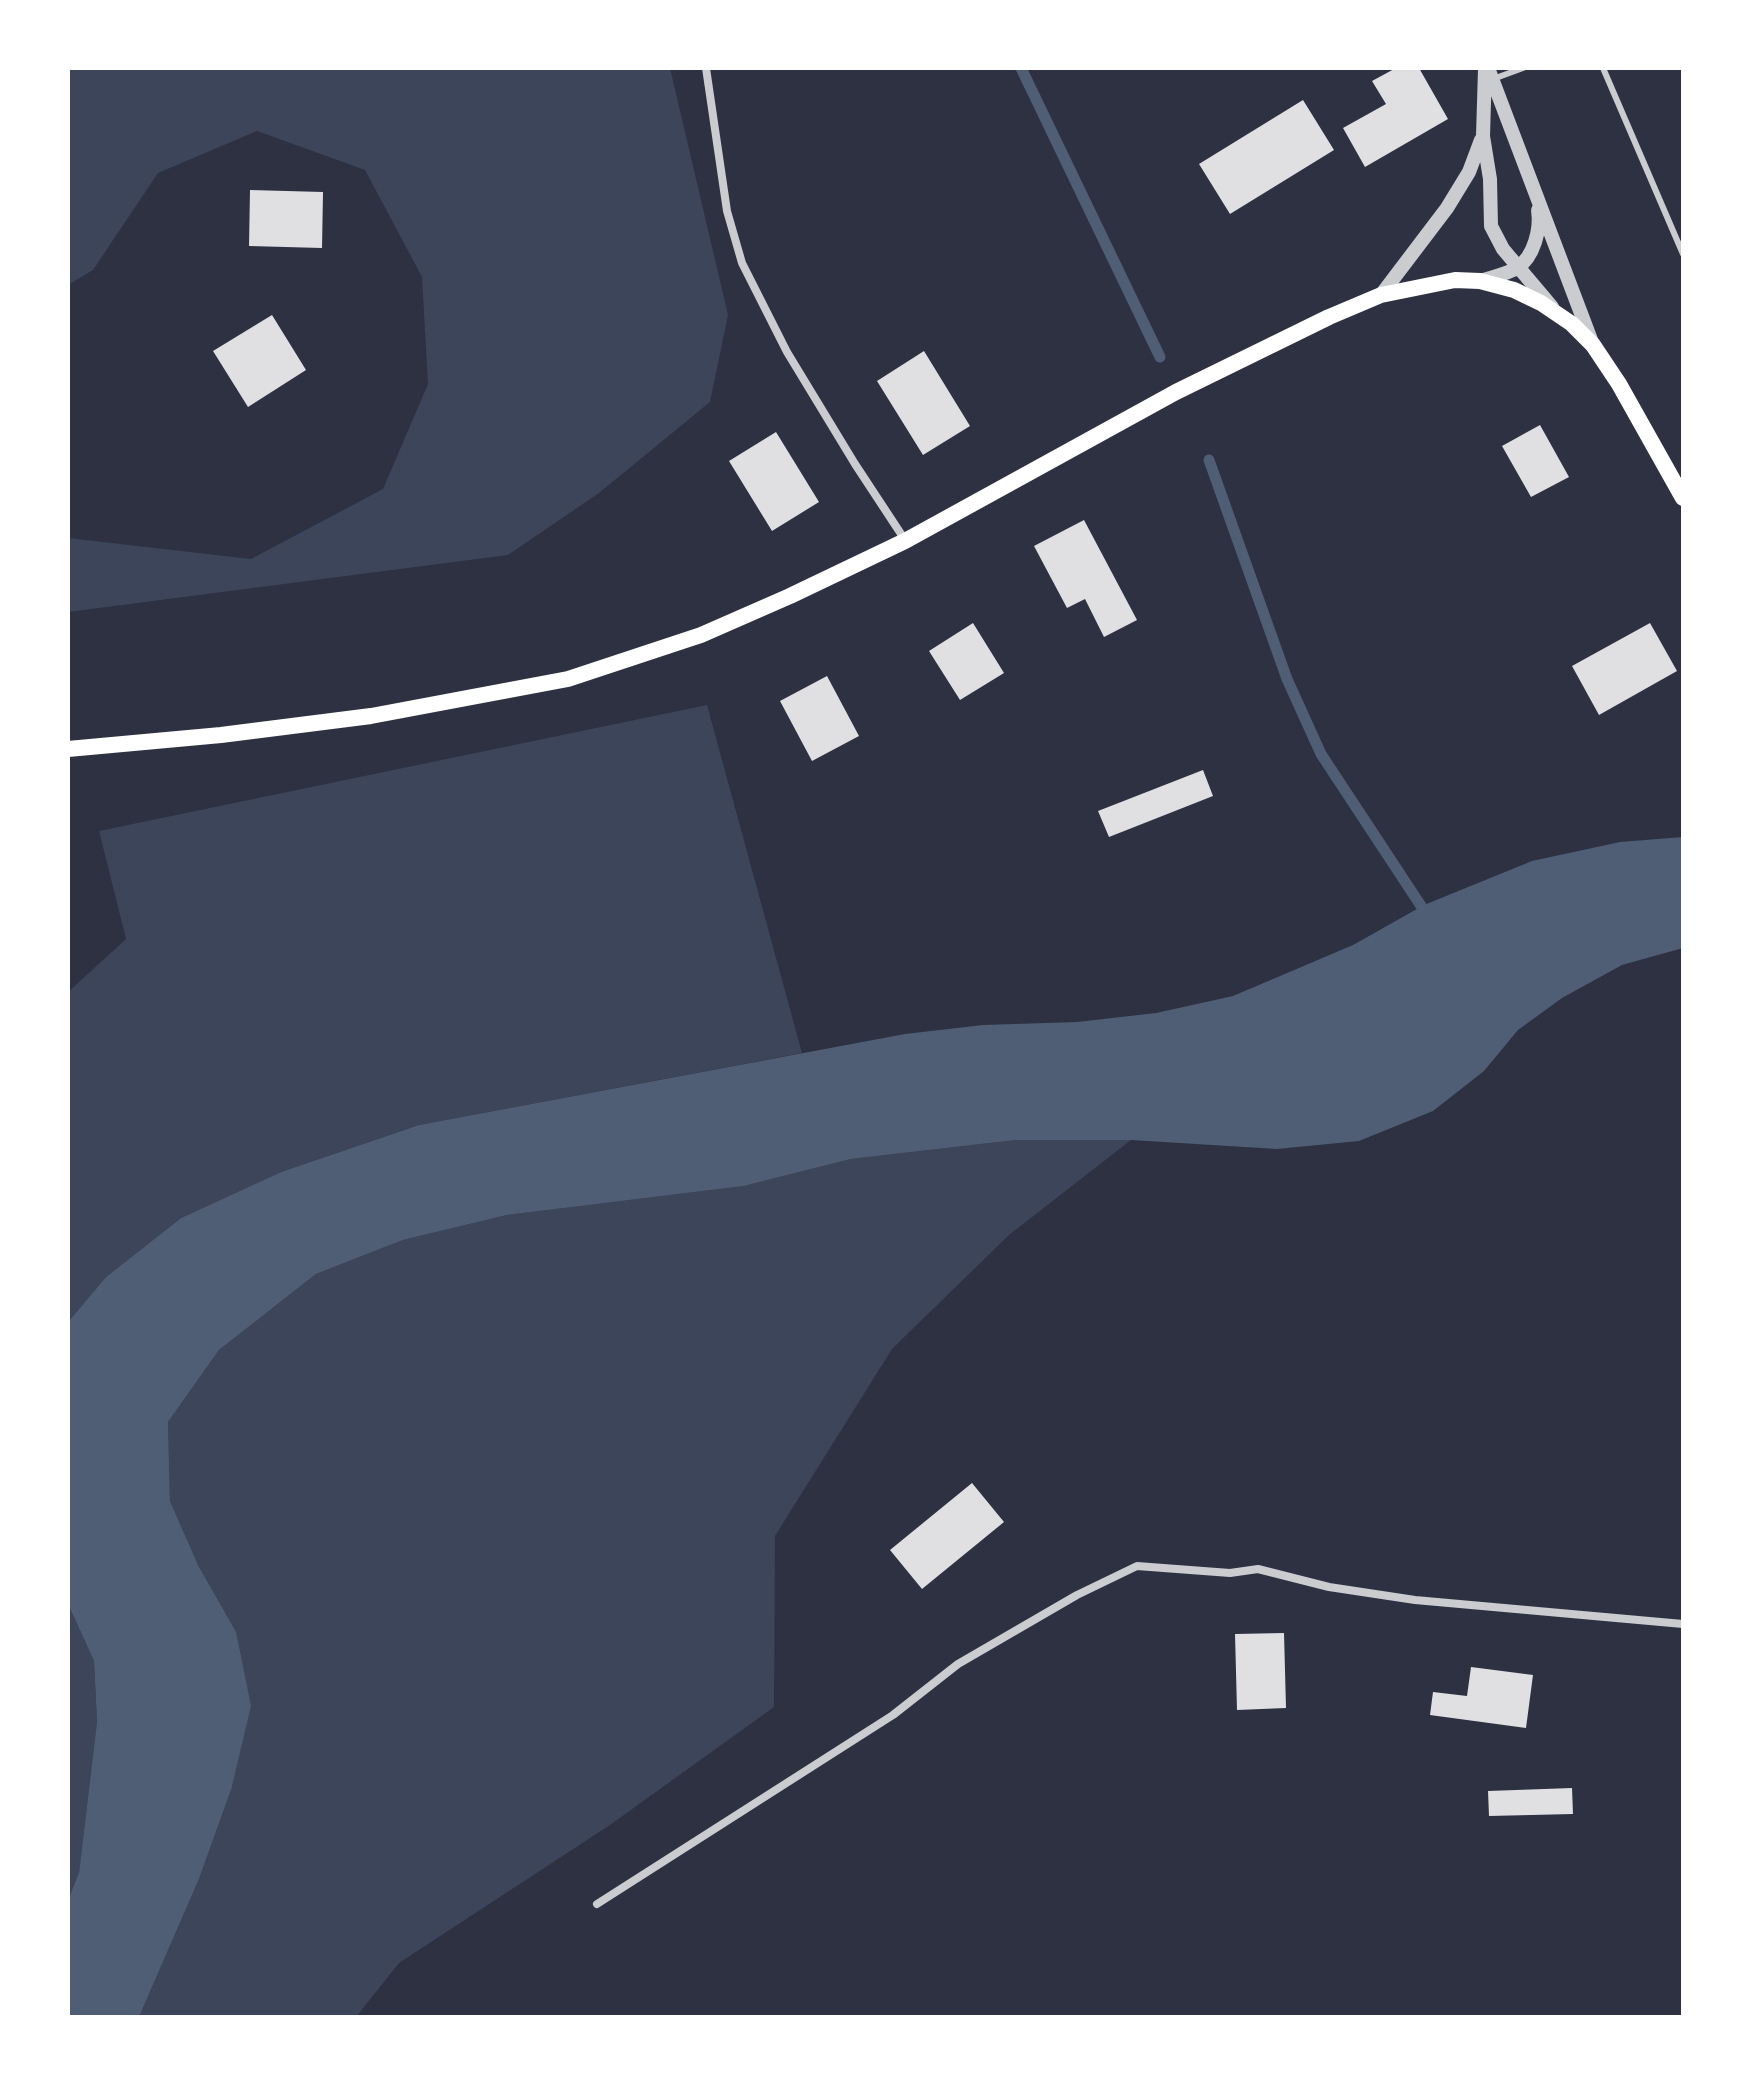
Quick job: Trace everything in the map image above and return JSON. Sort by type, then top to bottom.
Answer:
[{"type":"main road","points":[[68,749],[221,735],[371,716],[568,679],[701,635],[905,541],[1176,392],[1329,317],[1381,295],[1455,280],[1480,281],[1514,290],[1541,303],[1572,324],[1593,345],[1619,384],[1683,498]]},
{"type":"street","points":[[706,68],[727,211],[742,263],[787,352],[905,541]]},
{"type":"street","points":[[1489,72],[1483,136],[1490,179],[1491,226],[1503,249],[1560,316]]},
{"type":"street","points":[[1489,72],[1593,345]]},
{"type":"street","points":[[1381,295],[1447,208],[1469,172],[1483,136]]},
{"type":"street","points":[[1480,281],[1518,267],[1534,248],[1539,218],[1535,190]]},
{"type":"street","points":[[597,1904],[893,1715],[958,1664],[1077,1595],[1137,1566],[1219,1572],[1258,1569],[1329,1587],[1415,1600],[1683,1624]]},
{"type":"lane","points":[[1489,72],[1523,68]]},
{"type":"lane","points":[[1603,68],[1683,254]]},
{"type":"shaded area","points":[[68,68],[670,68],[728,315],[710,402],[599,493],[508,555],[68,612],[68,538],[251,559],[383,489],[428,384],[422,277],[365,170],[257,131],[158,173],[93,270],[68,285]]},
{"type":"shaded area","points":[[707,705],[802,1053],[419,1125],[281,1172],[181,1218],[106,1277],[68,1322],[68,992],[126,939],[99,831]]},
{"type":"shaded area","points":[[1683,837],[1683,948],[1622,965],[1562,998],[1518,1030],[1484,1071],[1433,1111],[1359,1141],[1277,1149],[1131,1140],[1016,1140],[851,1159],[744,1186],[507,1215],[403,1240],[316,1274],[219,1350],[168,1422],[170,1501],[199,1567],[236,1632],[251,1706],[231,1790],[199,1879],[139,2017],[68,2017],[68,1900],[79,1873],[97,1722],[94,1661],[68,1604],[68,1322],[106,1277],[181,1218],[281,1172],[419,1125],[905,1034],[983,1025],[1077,1022],[1156,1013],[1233,996],[1353,945],[1424,905],[1532,861],[1620,842]]},
{"type":"shaded area","points":[[1016,1140],[1131,1140],[1009,1235],[892,1349],[775,1536],[774,1707],[610,1825],[399,1963],[356,2017],[139,2017],[199,1879],[231,1790],[199,1567],[170,1501],[168,1422],[219,1350],[316,1274],[403,1240],[507,1215],[744,1186],[851,1159]]},
{"type":"shaded area","points":[[68,1604],[94,1661],[97,1723],[79,1874],[68,1900]]},
{"type":"building","points":[[1396,68],[1419,68],[1448,119],[1365,167],[1343,128],[1386,104],[1372,81]]},
{"type":"building","points":[[1303,100],[1334,150],[1230,214],[1199,164]]},
{"type":"building","points":[[250,190],[323,192],[322,248],[249,246]]},
{"type":"building","points":[[272,315],[306,370],[248,407],[213,351]]},
{"type":"building","points":[[924,351],[970,426],[923,455],[877,381]]},
{"type":"building","points":[[1540,425],[1569,477],[1531,497],[1502,446]]},
{"type":"building","points":[[776,432],[819,502],[772,531],[729,461]]},
{"type":"building","points":[[1084,520],[1137,620],[1104,637],[1085,599],[1067,608],[1034,546]]},
{"type":"building","points":[[973,623],[1004,673],[960,700],[929,651]]},
{"type":"building","points":[[1650,623],[1677,671],[1599,715],[1572,666]]},
{"type":"building","points":[[827,676],[859,736],[812,761],[780,701]]},
{"type":"building","points":[[1203,770],[1213,796],[1109,837],[1098,811]]},
{"type":"building","points":[[972,1483],[1004,1522],[922,1589],[890,1550]]},
{"type":"building","points":[[1284,1633],[1286,1708],[1237,1710],[1235,1634]]},
{"type":"building","points":[[1471,1667],[1533,1675],[1526,1728],[1430,1715],[1433,1692],[1467,1696]]},
{"type":"building","points":[[1572,1788],[1573,1814],[1489,1816],[1488,1791]]},
{"type":"waterway","points":[[1021,68],[1160,357]]},
{"type":"waterway","points":[[1209,460],[1287,679],[1321,754],[1429,918]]}]
